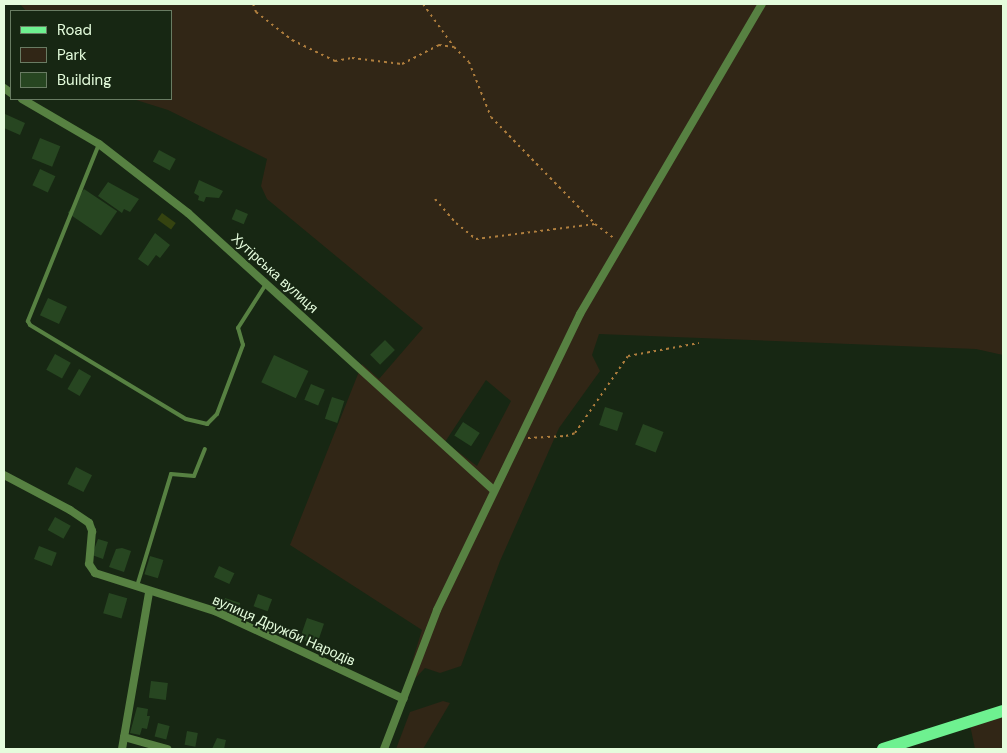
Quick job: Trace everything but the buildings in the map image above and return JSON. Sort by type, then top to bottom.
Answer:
[{"type":"main road","points":[[883,749],[1003,711]]},
{"type":"street","points":[[384,749],[404,700],[436,610],[580,314],[762,4]]},
{"type":"street","name":"Хутірська вулиця","points":[[24,100],[99,144],[188,213],[268,282],[493,490]]},
{"type":"street","name":"вулиця Дружби Народів","points":[[4,475],[84,518],[92,531],[89,564],[91,569],[105,578],[215,611],[404,700]]},
{"type":"street","points":[[122,749],[149,592]]},
{"type":"street","points":[[124,737],[167,749]]},
{"type":"lane","points":[[99,144],[28,321],[30,325],[186,419],[207,424],[217,414],[243,345],[238,328],[268,282]]},
{"type":"lane","points":[[136,588],[172,474],[194,476],[205,449]]},
{"type":"path","points":[[253,4],[256,12],[292,40],[335,61],[352,58],[402,64],[439,45],[454,47]]},
{"type":"path","points":[[424,4],[454,47],[469,62],[491,117],[595,224],[620,244]]},
{"type":"path","points":[[435,199],[456,224],[476,239],[595,224]]},
{"type":"path","points":[[518,439],[566,436],[575,433],[628,356],[699,343]]},
{"type":"green space","points":[[20,4],[1003,4],[1003,355],[976,349],[599,334],[592,355],[600,371],[559,428],[500,561],[461,666],[440,673],[425,668],[403,691],[422,630],[290,545],[362,364],[379,379],[423,328],[267,199],[261,186],[267,159],[168,110],[136,100],[172,100],[172,10],[25,10]],"holes":[[[486,380],[511,401],[477,466],[445,442]]]},
{"type":"green space","points":[[443,701],[450,703],[423,749],[396,749],[410,712]]},
{"type":"green space","points":[[1003,711],[1003,749],[975,749],[970,725]]},
{"type":"shaded area","points":[[162,213],[176,223],[171,229],[157,219]]}]
